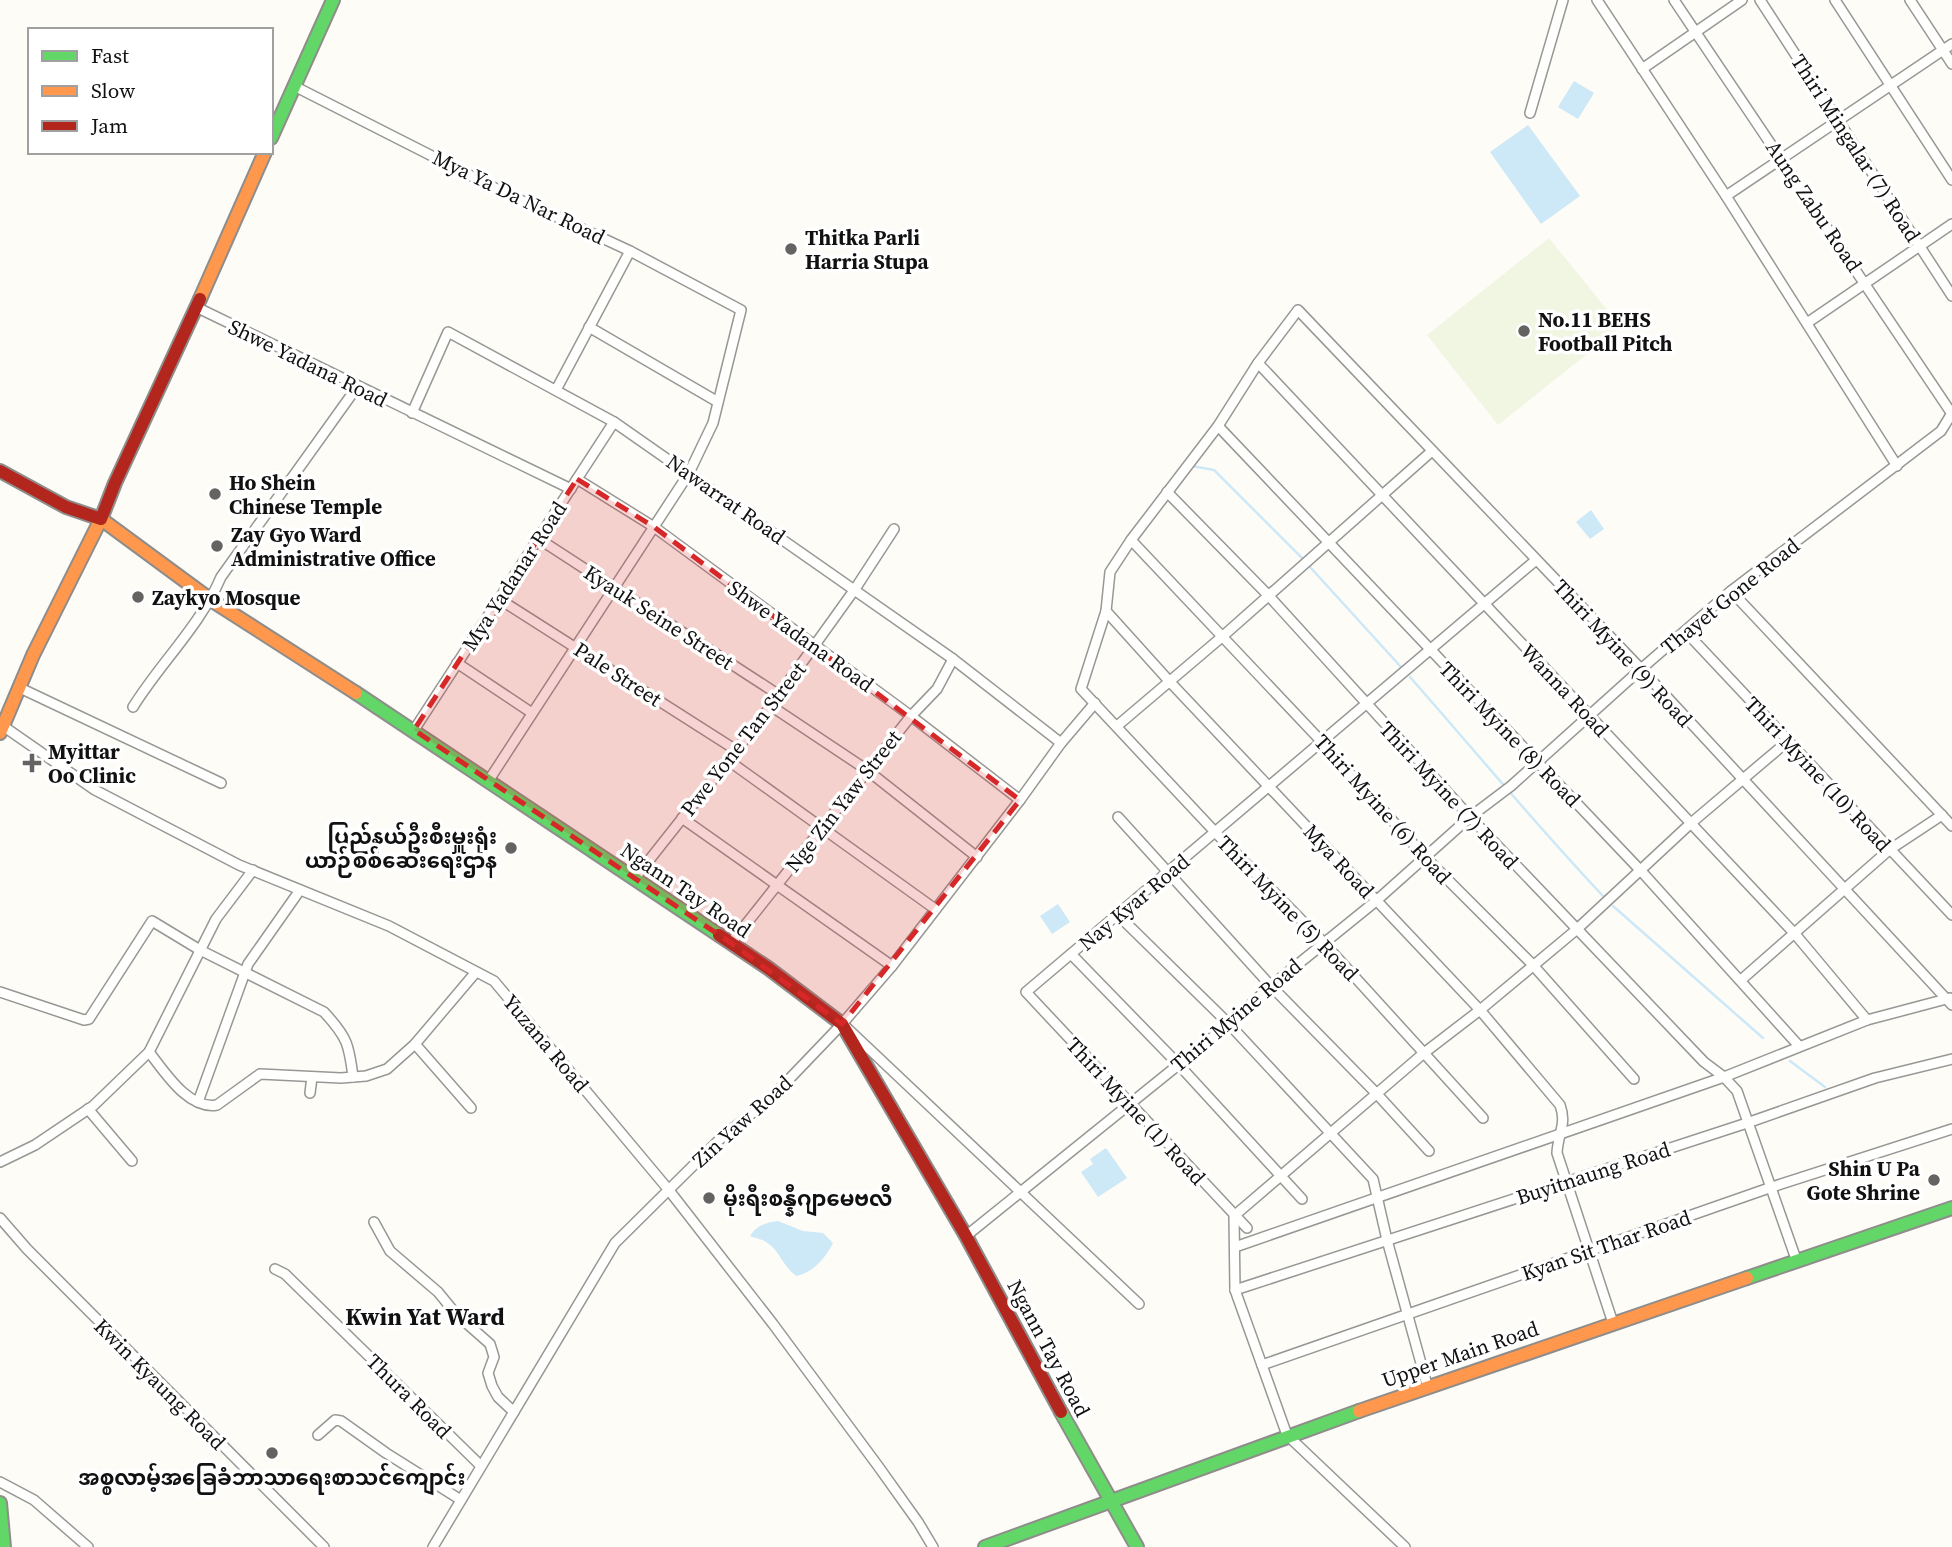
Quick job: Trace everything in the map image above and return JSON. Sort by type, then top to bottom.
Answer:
[{"type":"main road","points":[[273,134],[334,0]]},
{"type":"main road","points":[[1,726],[101,519],[264,154]]},
{"type":"main road","name":"Ngann Tay Road","points":[[0,471],[66,507],[101,519],[211,600],[414,730],[732,943],[842,1024],[966,1236],[1137,1547]]},
{"type":"main road","name":"Upper Main Road","points":[[985,1547],[1427,1385],[1952,1208]]},
{"type":"main road","points":[[0,1503],[4,1547]]},
{"type":"street","points":[[1530,113],[1563,0]]},
{"type":"street","points":[[1597,0],[1897,466]]},
{"type":"street","name":"Aung Zabu Road","points":[[1674,0],[1952,413]]},
{"type":"street","points":[[1642,69],[1742,0]]},
{"type":"street","name":"Thiri Mingalar (7) Road","points":[[1760,0],[1952,296]]},
{"type":"street","points":[[1835,0],[1952,180]]},
{"type":"street","points":[[1910,0],[1952,64]]},
{"type":"street","points":[[1726,197],[1952,44]]},
{"type":"street","name":"Mya Ya Da Nar Road","points":[[296,87],[501,191],[629,251],[741,310],[718,402]]},
{"type":"street","points":[[1807,323],[1952,224]]},
{"type":"street","points":[[556,390],[629,251]]},
{"type":"street","name":"Shwe Yadana Road","points":[[196,307],[571,489]]},
{"type":"street","name":"Thiri Myine (9) Road","points":[[1258,363],[1298,310],[1950,1000]]},
{"type":"street","points":[[489,780],[689,473],[713,423],[718,402],[589,327]]},
{"type":"street","name":"Nawarrat Road","points":[[412,413],[448,332],[614,422],[953,659],[1061,743]]},
{"type":"street","points":[[1095,703],[1081,689],[1106,611],[1110,572],[1130,540],[1218,426],[1258,363]]},
{"type":"street","name":"Wanna Road","points":[[1258,363],[1796,934],[1867,1020]]},
{"type":"street","points":[[133,707],[149,681],[189,633],[211,600],[221,577],[357,387]]},
{"type":"street","name":"Thayet Gone Road","points":[[1508,789],[1640,669],[1731,592],[1941,431],[1952,413]]},
{"type":"street","name":"Mya Yadanar Road","points":[[414,730],[614,422]]},
{"type":"street","name":"Thiri Myine (8) Road","points":[[1218,426],[1642,872],[1799,1046]]},
{"type":"street","points":[[1118,726],[1432,451]]},
{"type":"street","name":"Shwe Yadana Road","points":[[577,479],[654,527],[911,716],[1020,800]]},
{"type":"street","name":"Thiri Myine (7) Road","points":[[1167,492],[1268,595],[1366,705],[1576,930],[1704,1062],[1737,1091],[1796,1259]]},
{"type":"street","name":"Pwe Yone Tan Street","points":[[635,878],[771,706],[855,589],[894,529]]},
{"type":"street","name":"Kyauk Seine Street","points":[[539,539],[779,695]]},
{"type":"street","name":"Thiri Myine (6) Road","points":[[1130,540],[1322,742],[1425,857],[1532,964],[1634,1079]]},
{"type":"street","name":"Nay Kyar Road","points":[[1071,954],[1270,788],[1535,560]]},
{"type":"street","points":[[1731,592],[1952,825]]},
{"type":"street","name":"Pale Street","points":[[499,599],[736,750]]},
{"type":"street","name":"Mya Road","points":[[1106,611],[1480,1010],[1560,1105],[1565,1119],[1557,1153],[1613,1323]]},
{"type":"street","name":"Thiri Myine (10) Road","points":[[1685,631],[1952,915]]},
{"type":"street","name":"Nge Zin Yaw Street","points":[[732,943],[867,770],[937,689],[953,659]]},
{"type":"street","points":[[457,663],[532,713]]},
{"type":"street","points":[[20,688],[221,783]]},
{"type":"street","name":"Zin Yaw Road","points":[[433,1547],[615,1243],[719,1140],[773,1096],[842,1024],[892,966],[1061,743],[1095,703]]},
{"type":"street","name":"Thiri Myine (5) Road","points":[[1095,703],[1216,833],[1323,942],[1483,1118]]},
{"type":"street","points":[[771,706],[867,770],[977,857]]},
{"type":"street","points":[[1083,716],[1109,717]]},
{"type":"street","name":"Yuzana Road","points":[[1,726],[95,790],[253,870],[389,926],[494,981],[668,1189],[793,1350],[918,1522],[933,1547]]},
{"type":"street","points":[[1405,1547],[1287,1435],[1235,1290],[1234,1216],[1423,1053],[1480,1010],[1576,930],[1642,872],[1690,824],[1788,741]]},
{"type":"street","points":[[729,761],[935,909]]},
{"type":"street","name":"Thiri Myine Road","points":[[966,1236],[1229,1024],[1323,942],[1376,901],[1470,817],[1508,789]]},
{"type":"street","points":[[1741,980],[1889,850],[1942,815]]},
{"type":"street","points":[[1118,817],[1271,986],[1429,1151]]},
{"type":"street","points":[[682,818],[892,966]]},
{"type":"street","points":[[0,1162],[35,1145],[88,1109],[149,1052],[216,919],[253,870]]},
{"type":"street","points":[[198,1102],[244,972],[300,890]]},
{"type":"street","points":[[1118,915],[1229,1024],[1373,1179],[1406,1315],[1427,1385]]},
{"type":"street","points":[[0,992],[84,1020],[89,1019],[150,922],[324,1012],[338,1027],[349,1045],[353,1077]]},
{"type":"street","points":[[1071,954],[1303,1199]]},
{"type":"street","name":"Thiri Myine (1) Road","points":[[1071,954],[1026,994],[1247,1228]]},
{"type":"street","points":[[149,1052],[174,1085],[198,1102],[217,1105],[260,1074],[353,1077],[387,1069],[415,1044],[476,972]]},
{"type":"street","points":[[1234,1247],[1724,1077],[1867,1020],[1950,1000]]},
{"type":"street","points":[[842,1024],[1139,1304]]},
{"type":"street","points":[[415,1044],[471,1108]]},
{"type":"street","name":"Buyitnaung Road","points":[[1235,1290],[1747,1123],[1875,1078],[1952,1059]]},
{"type":"street","points":[[310,1093],[312,1077]]},
{"type":"street","points":[[88,1109],[132,1161]]},
{"type":"street","name":"Kyan Sit Thar Road","points":[[1262,1365],[1772,1187],[1952,1129]]},
{"type":"street","name":"Kwin Kyaung Road","points":[[0,1218],[56,1279],[324,1547]]},
{"type":"street","points":[[374,1222],[390,1251],[438,1292],[456,1314],[492,1347],[494,1357],[488,1373],[492,1386],[498,1397],[514,1412]]},
{"type":"street","name":"Thura Road","points":[[275,1269],[285,1274],[481,1466]]},
{"type":"street","points":[[318,1435],[335,1420],[341,1420],[386,1453],[461,1500]]},
{"type":"street","points":[[0,1482],[34,1500],[88,1547]]},
{"type":"highlighted area","points":[[577,479],[654,527],[1020,800],[842,1024],[731,943],[414,730]]},
{"type":"green space","name":"No.11 BEHS Football Pitch","points":[[1549,238],[1621,327],[1498,425],[1427,335]]},
{"type":"water","points":[[1574,81],[1594,93],[1578,119],[1558,107]]},
{"type":"water","points":[[1528,125],[1580,196],[1541,224],[1490,152]]},
{"type":"water","points":[[1591,510],[1604,529],[1590,539],[1576,522]]},
{"type":"water","points":[[1058,904],[1070,922],[1052,934],[1040,916]]},
{"type":"water","points":[[1106,1148],[1127,1178],[1098,1197],[1081,1172],[1093,1164],[1090,1159]]},
{"type":"water","points":[[778,1221],[803,1231],[823,1233],[833,1243],[819,1263],[797,1276],[771,1245],[750,1236],[762,1225]]},
{"type":"waterway","points":[[1192,466],[1214,470],[1302,558]]},
{"type":"waterway","points":[[1310,567],[1401,667]]},
{"type":"waterway","points":[[1410,677],[1604,897]]},
{"type":"waterway","points":[[1613,906],[1763,1038]]},
{"type":"waterway","points":[[1790,1061],[1825,1087]]},
{"type":"traffic: fast","points":[[273,134],[333,0]]},
{"type":"traffic: fast","points":[[356,693],[719,935]]},
{"type":"traffic: fast","points":[[1747,1278],[1952,1208]]},
{"type":"traffic: fast","points":[[985,1547],[1359,1411]]},
{"type":"traffic: fast","points":[[1061,1412],[1137,1547]]},
{"type":"traffic: fast","points":[[0,1503],[4,1547]]},
{"type":"traffic: slow","points":[[200,299],[264,154]]},
{"type":"traffic: slow","points":[[101,519],[211,600],[356,693]]},
{"type":"traffic: slow","points":[[0,733],[33,655],[101,519]]},
{"type":"traffic: slow","points":[[1359,1411],[1747,1278]]},
{"type":"traffic: jam","points":[[0,471],[66,507],[101,519],[200,299]]},
{"type":"traffic: jam","points":[[719,935],[842,1024],[966,1236],[1061,1412]]},
{"type":"place","name":"Thitka Parli Harria Stupa","points":[[791,249]]},
{"type":"place","name":"No.11 BEHS Football Pitch","points":[[1524,331]]},
{"type":"place","name":"Ho Shein Chinese Temple","points":[[215,494]]},
{"type":"place","name":"Zay Gyo Ward Administrative Office","points":[[217,546]]},
{"type":"place","name":"Zaykyo Mosque","points":[[138,597]]},
{"type":"place","name":"Myittar Oo Clinic","points":[[32,763]]},
{"type":"place","name":"ပြည်နယ်ဦးစီးမှူးရုံး ယာဉ်စစ်ဆေးရေးဌာန","points":[[511,848]]},
{"type":"place","name":"Shin U Pa Gote Shrine","points":[[1934,1180]]},
{"type":"place","name":"မိုးရီးစန္နီဂျာမေဗလီ","points":[[709,1198]]},
{"type":"place","name":"အစ္စလာမ့်အခြေခံဘာသာရေးစာသင်ကျောင်း","points":[[272,1453]]},
{"type":"district","name":"Kwin Yat Ward","points":[[425,1316]]}]
